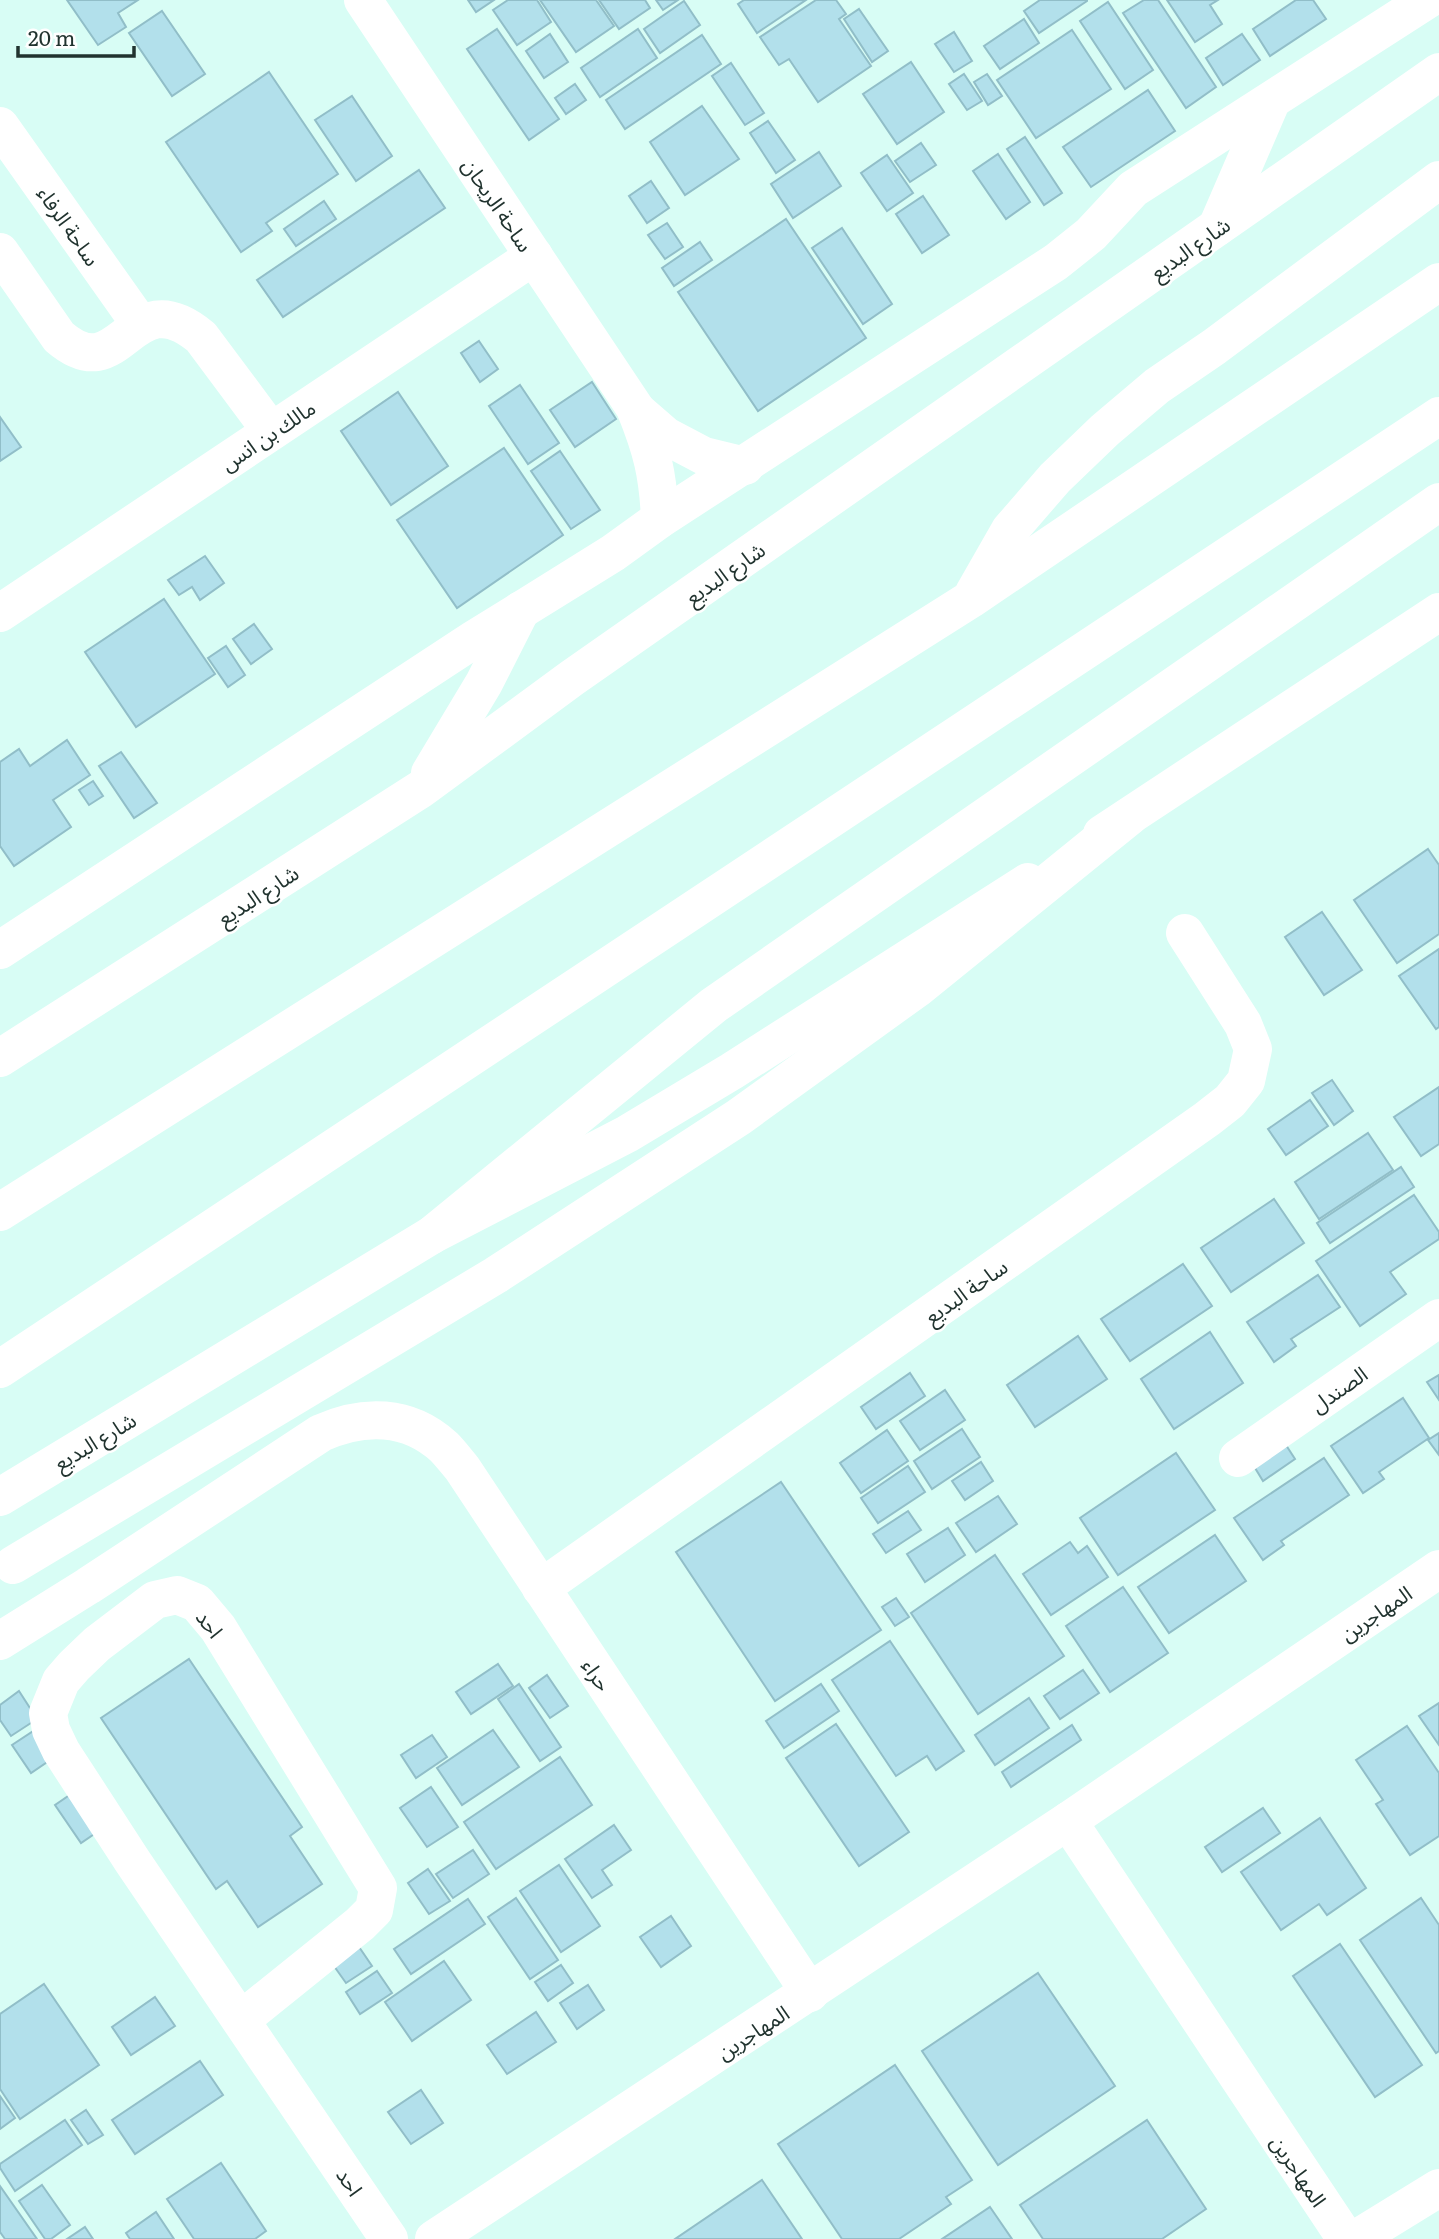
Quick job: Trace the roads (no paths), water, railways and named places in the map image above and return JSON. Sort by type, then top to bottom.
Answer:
[{"type":"main road","name":"ساحة الريحان","points":[[363,0],[635,408],[650,444],[659,481],[660,519]]},
{"type":"main road","points":[[0,950],[1056,262],[1091,234],[1133,189],[1427,0]]},
{"type":"main road","name":"شارع البديع","points":[[9,1047],[421,789],[595,663],[1439,72]]},
{"type":"main road","points":[[1217,227],[1270,102]]},
{"type":"main road","name":"ساحة الرفاء","points":[[0,126],[141,324]]},
{"type":"main road","points":[[971,599],[1010,530],[1055,478],[1105,430],[1157,386],[1214,347],[1439,180]]},
{"type":"main road","points":[[0,251],[59,337],[80,350],[94,352],[107,349],[151,319],[176,320],[189,328],[201,337],[271,431]]},
{"type":"main road","name":"مالك بن انس","points":[[0,612],[534,256]]},
{"type":"main road","points":[[0,1212],[971,599],[1439,282]]},
{"type":"main road","name":"ساحة الريحان","points":[[635,408],[666,436],[704,456],[745,466]]},
{"type":"main road","points":[[0,1369],[1439,416]]},
{"type":"main road","points":[[432,1235],[714,1005],[1439,502]]},
{"type":"main road","points":[[421,789],[484,683],[521,611]]},
{"type":"main road","name":"شارع البديع","points":[[0,1497],[432,1235],[627,1134],[732,1071],[1130,816],[1439,612]]},
{"type":"main road","points":[[13,1565],[496,1275],[739,1117],[919,987],[1130,816]]},
{"type":"main road","name":"ساحة البديع","points":[[541,1588],[1230,1101],[1245,1081],[1253,1049],[1243,1024],[1185,933]]},
{"type":"main road","name":"الصندل","points":[[1238,1458],[1439,1318]]},
{"type":"main road","name":"حراء","points":[[0,1641],[321,1433],[344,1423],[370,1419],[397,1422],[422,1432],[444,1447],[462,1468],[810,1993]]},
{"type":"main road","name":"المهاجرين","points":[[434,2239],[1068,1821],[1439,1569]]},
{"type":"main road","name":"احد","points":[[242,2019],[360,1924],[374,1910],[377,1888],[218,1628],[197,1603],[177,1595],[155,1600],[97,1644],[74,1666],[61,1681],[48,1713],[51,1730],[61,1751],[133,1862],[389,2239]]},
{"type":"main road","name":"المهاجرين","points":[[1068,1821],[1346,2239]]},
{"type":"main road","points":[[1356,2239],[1439,2188]]}]
